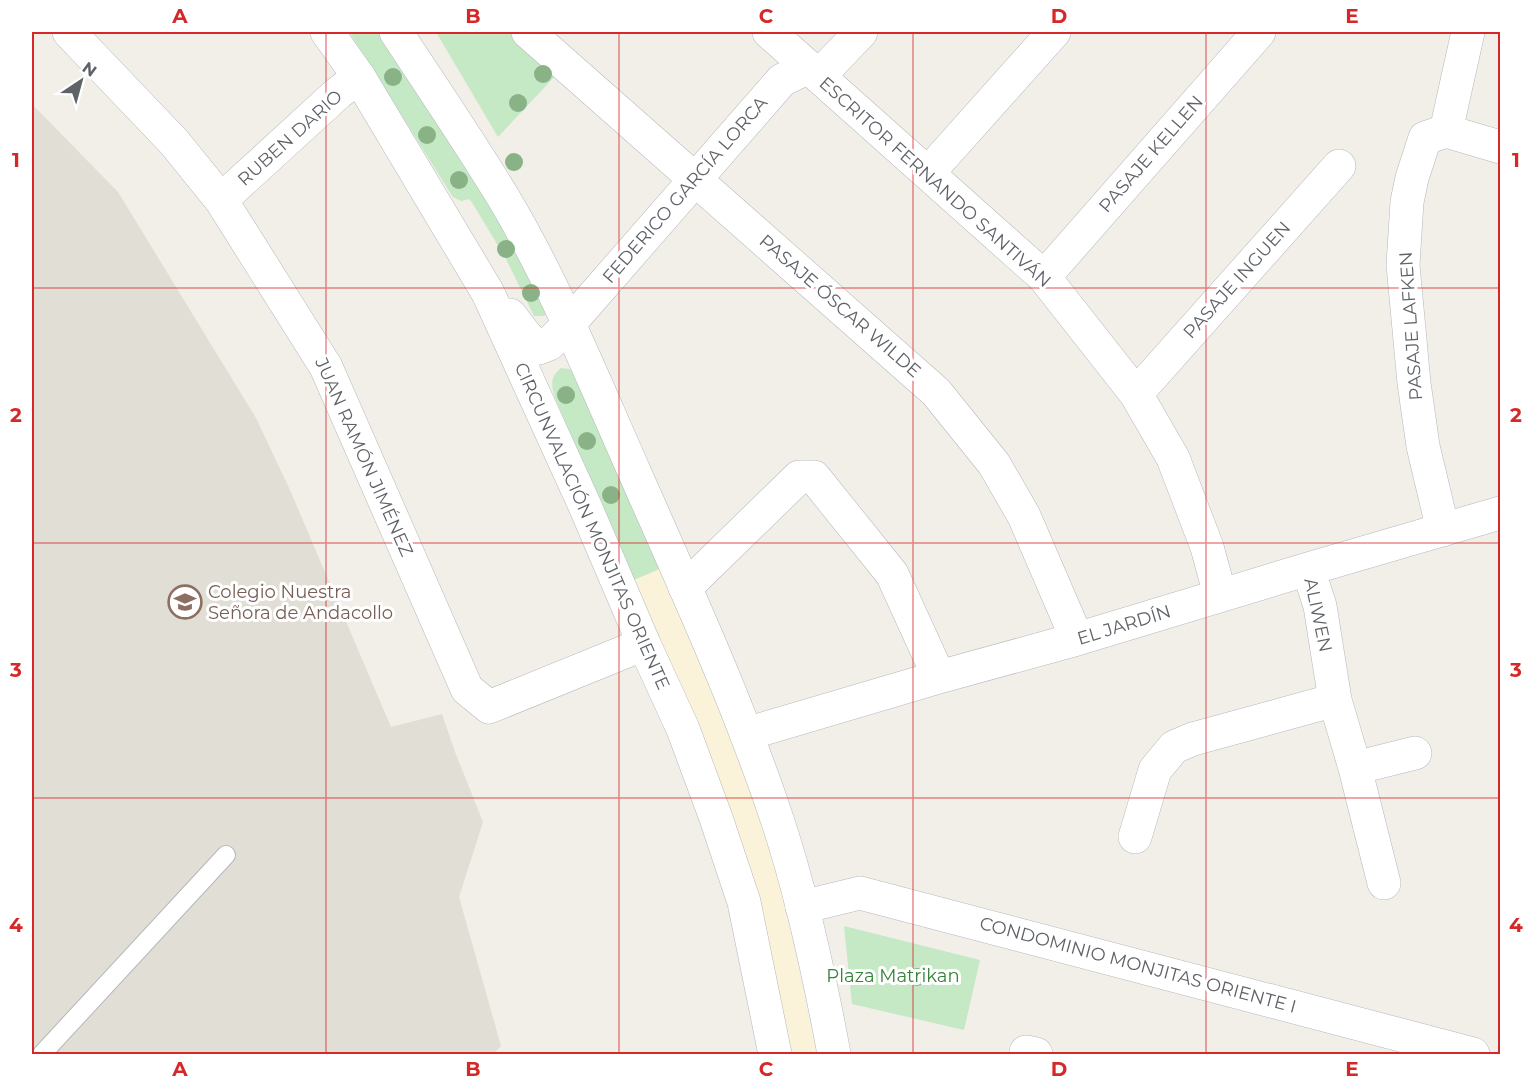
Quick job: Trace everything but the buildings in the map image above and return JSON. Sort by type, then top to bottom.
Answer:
[{"type":"street","name":"JUAN RAMÓN JIMÉNEZ","points":[[69,32],[174,142],[221,200],[326,367],[467,690],[489,707],[644,644]]},
{"type":"street","name":"CIRCUNVALACIÓN MONJITAS ORIENTE","points":[[327,32],[359,77],[488,293],[683,729],[744,902],[775,1054]]},
{"type":"street","points":[[396,32],[504,198],[548,279],[686,588],[746,734],[779,826],[802,907],[834,1054]]},
{"type":"street","name":"PASAJE ÓSCAR WILDE","points":[[528,32],[936,392],[994,464],[1024,516],[1077,639]]},
{"type":"street","name":"ESCRITOR FERNANDO SANTIVÁN","points":[[769,32],[1044,277],[1136,394],[1173,458],[1207,548],[1220,595]]},
{"type":"street","points":[[814,72],[861,32]]},
{"type":"street","points":[[928,173],[1053,32]]},
{"type":"street","name":"PASAJE KELLEN","points":[[1044,277],[1258,32]]},
{"type":"street","points":[[1468,32],[1446,131],[1500,147]]},
{"type":"street","name":"FEDERICO GARCÍA LORCA","points":[[488,293],[539,348],[549,344],[782,80],[814,72]]},
{"type":"street","name":"RUBEN DARIO","points":[[221,200],[338,93],[359,77]]},
{"type":"street","name":"PASAJE LAFKEN","points":[[1443,530],[1420,425],[1403,265],[1407,202],[1415,168],[1425,138],[1446,131]]},
{"type":"street","name":"PASAJE INGUEN","points":[[1136,394],[1339,166]]},
{"type":"street","points":[[686,588],[799,477],[814,477],[892,574],[939,677]]},
{"type":"street","name":"EL JARDÍN","points":[[746,734],[1077,639],[1500,513]]},
{"type":"street","name":"ALIWEN","points":[[1308,569],[1320,606],[1335,700]]},
{"type":"street","points":[[1135,837],[1155,770],[1174,747],[1193,739],[1335,700],[1384,883]]},
{"type":"street","points":[[1355,768],[1415,753]]},
{"type":"street","name":"CONDOMINIO MONJITAS ORIENTE I","points":[[802,907],[860,893],[1473,1054]]},
{"type":"lane","points":[[42,1054],[226,855]]},
{"type":"shaded area","name":"Colegio Nuestra Señora de Andacollo","points":[[32,104],[118,192],[256,418],[290,490],[391,727],[442,714],[483,822],[459,897],[501,1046],[493,1054],[32,1054]]},
{"type":"green space","points":[[349,32],[381,32],[507,235],[547,313],[544,316],[534,316],[505,257],[471,201],[468,199],[461,201],[453,197]]},
{"type":"green space","points":[[436,32],[514,32],[558,73],[498,137]]},
{"type":"green space","points":[[561,368],[574,372],[660,569],[634,580],[555,398],[552,382]]},
{"type":"green space","name":"Plaza Matrikan","points":[[844,926],[980,960],[964,1030],[852,1004]]},
{"type":"sand","points":[[660,569],[748,774],[780,886],[817,1054],[789,1054],[634,580]]},
{"type":"place","name":"Colegio Nuestra Señora de Andacollo","points":[[185,602]]}]
